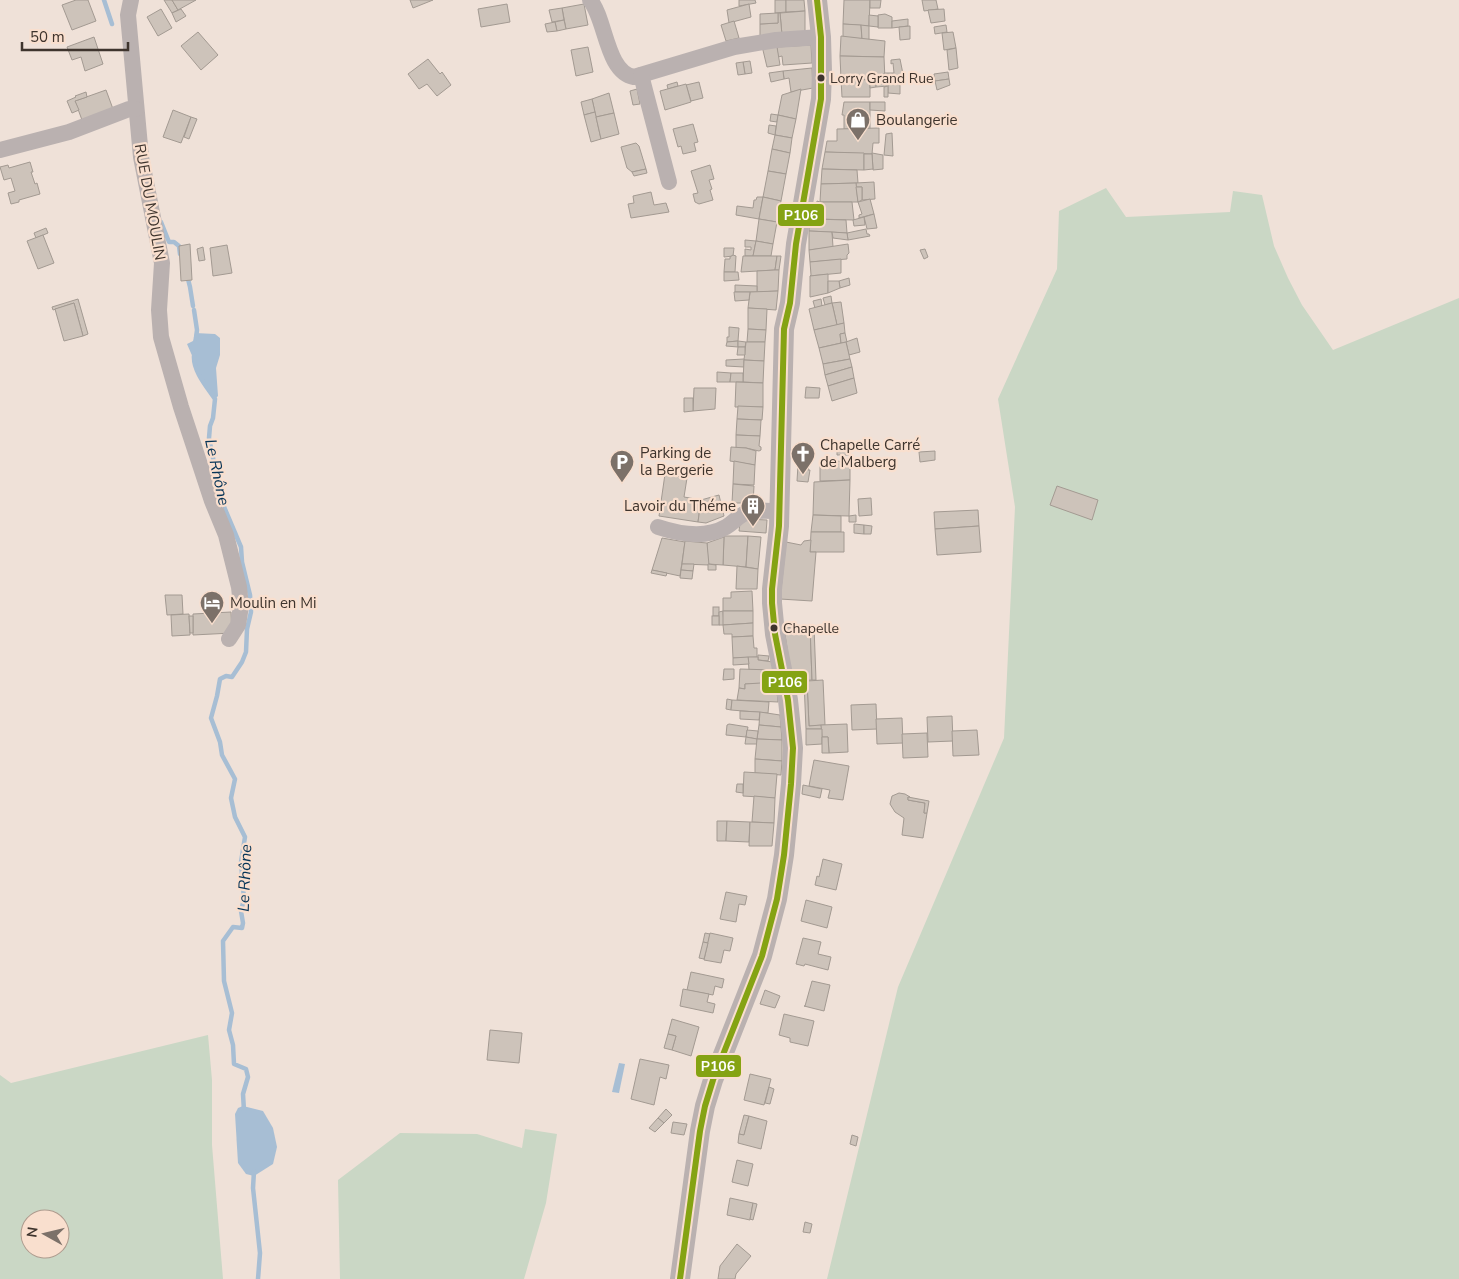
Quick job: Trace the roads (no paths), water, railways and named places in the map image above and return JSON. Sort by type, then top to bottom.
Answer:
[{"type":"street","name":"RUE DU MOULIN","points":[[131,0],[128,15],[141,157],[162,263],[159,310],[161,337],[181,407],[209,492],[226,535],[239,586],[242,606],[238,625],[229,640]]},
{"type":"street","points":[[590,0],[596,7],[608,46],[618,68],[627,76],[641,76],[734,47],[776,40],[821,37]]},
{"type":"street","points":[[680,1279],[705,1106],[762,956],[777,899],[784,855],[793,748],[788,700],[773,618],[772,589],[779,511],[784,329],[790,303],[796,244],[821,99],[821,37],[817,0]]},
{"type":"street","points":[[641,76],[669,182]]},
{"type":"street","points":[[0,150],[69,132],[129,109],[136,109]]},
{"type":"street","points":[[658,528],[687,534],[706,534],[725,527],[739,516],[749,512],[779,511]]},
{"type":"water","points":[[195,333],[215,334],[220,338],[220,355],[216,368],[218,396],[215,399],[204,383],[187,344],[193,341]]},
{"type":"water","points":[[619,1063],[625,1064],[619,1093],[612,1092]]},
{"type":"water","points":[[243,1106],[263,1111],[273,1128],[277,1147],[273,1164],[254,1176],[246,1174],[238,1163],[235,1114],[238,1108]]},
{"type":"waterway","name":"Le Rhône","points":[[104,0],[112,24]]},
{"type":"waterway","name":"Le Rhône","points":[[161,222],[169,242],[174,242],[179,246],[180,254]]},
{"type":"waterway","name":"Le Rhône","points":[[187,275],[193,306]]},
{"type":"waterway","name":"Le Rhône","points":[[194,310],[197,330],[196,338]]},
{"type":"waterway","name":"Le Rhône","points":[[194,356],[198,373],[215,399],[209,438],[215,468],[223,493],[222,502],[241,547],[242,562],[250,595],[251,612],[247,629],[246,652],[232,677],[226,676],[220,679],[211,718],[220,742],[222,755],[235,779],[231,798],[235,817],[245,837],[241,862],[244,899],[241,911],[242,928],[233,927],[223,941],[224,981],[232,1013],[229,1030],[233,1045],[234,1064],[246,1069],[248,1077],[243,1094],[244,1111]]},
{"type":"waterway","name":"Le Rhône","points":[[254,1171],[253,1188],[260,1253],[258,1279]]},
{"type":"place","name":"Lorry Grand Rue","points":[[821,78]]},
{"type":"place","name":"Boulangerie","points":[[858,141]]},
{"type":"place","name":"Chapelle Carré de Malberg","points":[[803,475]]},
{"type":"place","name":"Parking de la Bergerie","points":[[622,483]]},
{"type":"place","name":"Lavoir du Théme","points":[[753,527]]},
{"type":"place","name":"Moulin en Mi","points":[[212,624]]},
{"type":"place","name":"Chapelle","points":[[774,628]]}]
